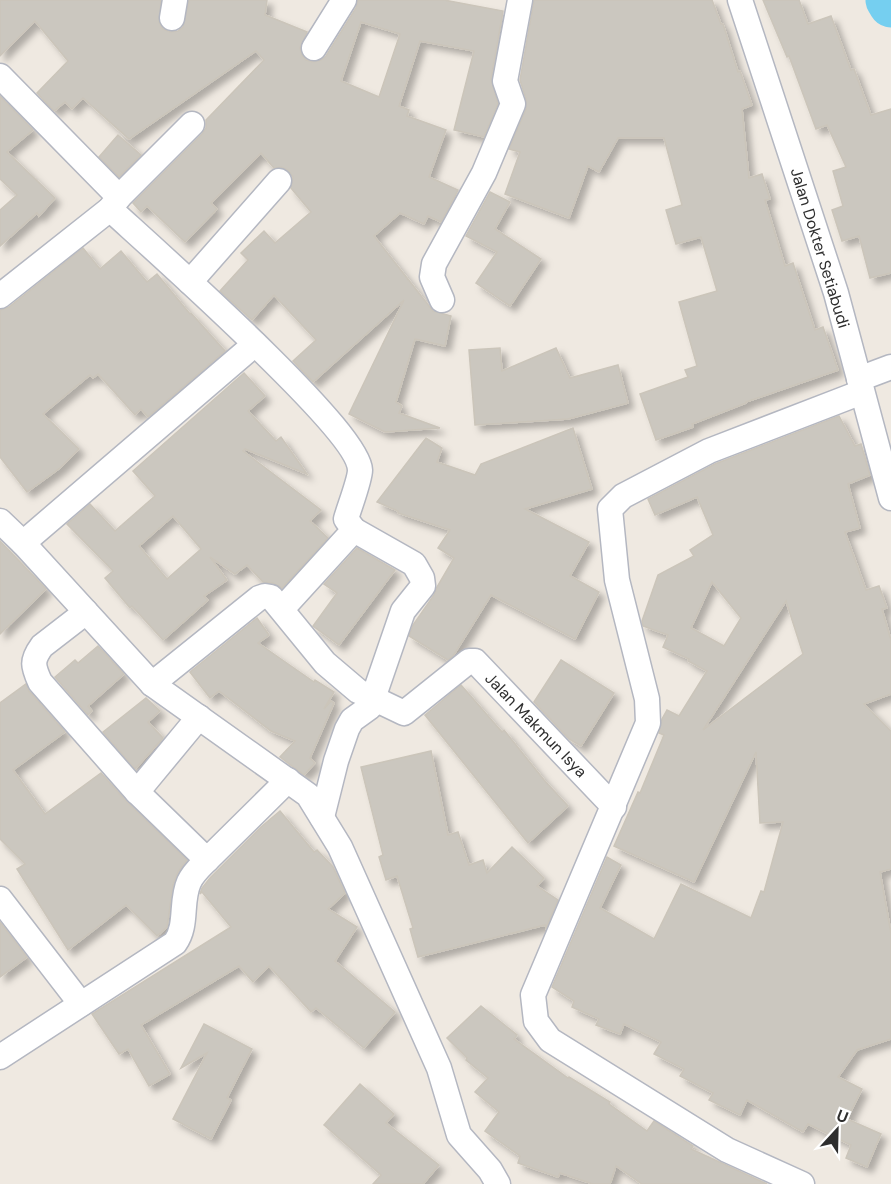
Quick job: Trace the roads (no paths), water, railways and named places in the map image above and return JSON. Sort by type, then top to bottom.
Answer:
[{"type":"street","points":[[314,48],[344,0]]},
{"type":"street","points":[[442,300],[432,277],[434,264],[484,173],[513,104],[505,81],[520,0]]},
{"type":"street","name":"Jalan Dokter Setiabudi","points":[[740,0],[836,293],[891,498]]},
{"type":"street","points":[[0,76],[190,282],[315,405],[354,453],[360,471],[346,519],[354,530],[414,564],[422,578],[423,586],[403,611],[374,699],[370,707],[352,720],[347,729],[336,761],[322,817]]},
{"type":"street","points":[[0,296],[115,203],[192,124]]},
{"type":"street","points":[[190,282],[279,181]]},
{"type":"street","points":[[23,543],[255,344]]},
{"type":"street","points":[[802,1184],[727,1150],[550,1040],[537,1021],[532,995],[648,723],[647,699],[617,580],[610,509],[623,496],[709,451],[861,386],[891,367]]},
{"type":"street","points":[[0,521],[23,543],[152,684],[308,795],[340,847],[439,1068],[459,1135],[490,1170],[498,1184]]},
{"type":"street","points":[[282,609],[354,530]]},
{"type":"street","name":"Jalan Makmun Isya","points":[[152,684],[259,598],[271,597],[325,663],[358,691],[404,713],[469,660],[475,661],[614,807]]},
{"type":"street","points":[[86,612],[42,646],[37,653],[33,666],[40,682],[137,792],[207,860]]},
{"type":"street","points":[[137,792],[199,717]]},
{"type":"street","points":[[0,1057],[175,943],[181,931],[188,885],[192,875],[288,780]]},
{"type":"street","points":[[0,899],[81,1004]]},
{"type":"waterway","points":[[888,0],[891,5]]}]
